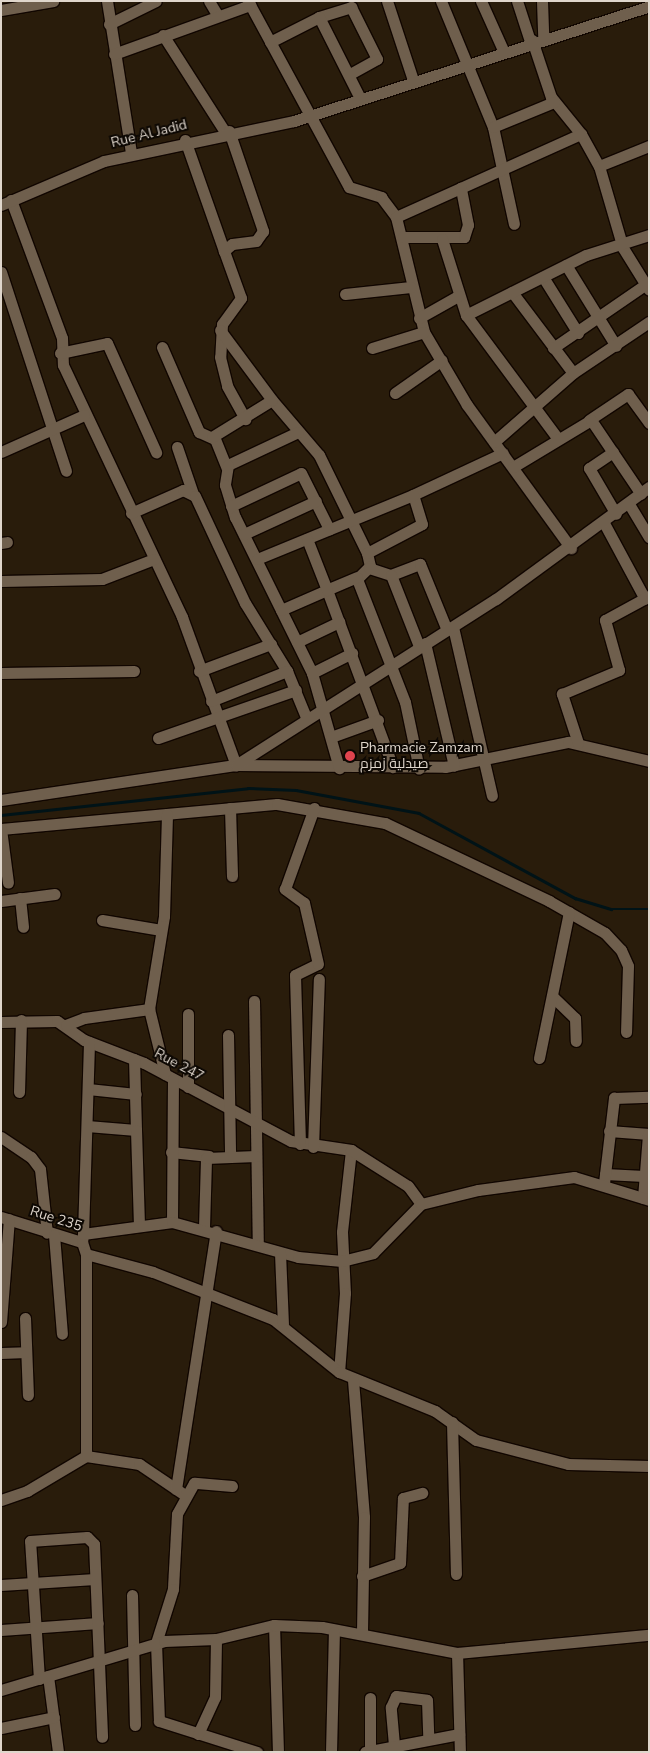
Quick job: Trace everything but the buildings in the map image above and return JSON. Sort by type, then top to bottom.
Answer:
[{"type":"street","points":[[1,10],[53,1]]},
{"type":"street","points":[[107,1],[109,24],[131,153]]},
{"type":"street","points":[[109,24],[156,1]]},
{"type":"street","points":[[209,1],[218,16]]},
{"type":"street","points":[[387,1],[413,80]]},
{"type":"street","points":[[442,1],[463,63],[492,127],[500,171],[514,224]]},
{"type":"street","points":[[481,1],[503,50]]},
{"type":"street","points":[[517,1],[535,39],[554,102],[581,134],[599,166],[621,240],[647,287],[553,348]]},
{"type":"street","points":[[535,39],[542,1]]},
{"type":"street","points":[[114,54],[249,3],[349,188],[381,198],[396,218],[403,237],[411,287],[424,332],[494,442],[571,548]]},
{"type":"street","name":"Rue Al Jadid","points":[[6,203],[66,174],[131,153],[310,114],[535,39],[649,6]]},
{"type":"street","points":[[270,42],[319,17],[352,7],[376,59],[350,74]]},
{"type":"street","points":[[319,17],[350,74],[360,98]]},
{"type":"street","points":[[163,35],[227,132],[262,231],[256,241],[232,244],[224,251]]},
{"type":"street","points":[[492,127],[554,102]]},
{"type":"street","points":[[396,218],[581,134]]},
{"type":"street","points":[[185,140],[241,298],[220,330],[222,372],[244,419]]},
{"type":"street","points":[[599,166],[649,146]]},
{"type":"street","points":[[403,237],[460,239],[467,231],[461,188]]},
{"type":"street","points":[[6,203],[62,338],[60,354],[84,415],[182,617],[199,671],[236,765]]},
{"type":"street","points":[[466,315],[621,240],[649,235]]},
{"type":"street","points":[[442,239],[458,296],[466,315],[558,440]]},
{"type":"street","points":[[566,265],[616,346]]},
{"type":"street","points":[[1,272],[51,430],[66,471]]},
{"type":"street","points":[[543,277],[578,333]]},
{"type":"street","points":[[345,294],[411,287]]},
{"type":"street","points":[[512,292],[573,373]]},
{"type":"street","points":[[419,318],[458,296]]},
{"type":"street","points":[[494,442],[573,373],[648,325]]},
{"type":"street","points":[[220,330],[272,400],[319,455],[367,553],[369,568]]},
{"type":"street","points":[[372,348],[424,332]]},
{"type":"street","points":[[60,354],[107,343],[156,452]]},
{"type":"street","points":[[162,347],[199,432],[212,437],[227,468],[225,485],[231,506],[312,673],[323,706],[339,768]]},
{"type":"street","points":[[395,393],[442,360]]},
{"type":"street","points":[[513,467],[628,394],[649,423]]},
{"type":"street","points":[[212,437],[272,400]]},
{"type":"street","points":[[1,452],[84,415]]},
{"type":"street","points":[[236,765],[306,717],[450,628],[571,548],[645,491],[589,420]]},
{"type":"street","points":[[227,468],[298,432]]},
{"type":"street","points":[[177,447],[193,494],[245,603],[287,672],[306,717]]},
{"type":"street","points":[[257,559],[413,495],[503,452]]},
{"type":"street","points":[[613,452],[589,468],[616,514]]},
{"type":"street","points":[[231,506],[301,473],[329,529]]},
{"type":"street","points":[[131,513],[183,490],[193,494]]},
{"type":"street","points":[[367,553],[422,524],[413,495]]},
{"type":"street","points":[[244,534],[316,501]]},
{"type":"street","points":[[629,504],[649,537]]},
{"type":"street","points":[[578,744],[562,694],[619,670],[605,620],[647,598],[604,523]]},
{"type":"street","points":[[307,539],[364,681],[393,767]]},
{"type":"street","points":[[1,581],[102,579],[154,560]]},
{"type":"street","points":[[369,568],[391,575],[420,564],[450,628],[486,760],[492,796]]},
{"type":"street","points":[[281,610],[357,577],[369,568]]},
{"type":"street","points":[[391,575],[422,645],[454,766]]},
{"type":"street","points":[[357,577],[391,663],[418,769]]},
{"type":"street","points":[[297,642],[339,622]]},
{"type":"street","points":[[199,671],[271,644]]},
{"type":"street","points":[[312,673],[352,653]]},
{"type":"street","points":[[1,674],[134,671]]},
{"type":"street","points":[[211,701],[287,672]]},
{"type":"street","points":[[158,738],[296,690]]},
{"type":"street","points":[[331,737],[378,720]]},
{"type":"street","points":[[1,800],[236,765],[418,769],[454,766],[558,742],[578,744],[649,761]]},
{"type":"street","points":[[8,883],[1,829],[284,804],[314,808],[398,829],[569,912],[605,933],[625,959],[626,1032]]},
{"type":"street","points":[[230,808],[232,876]]},
{"type":"street","points":[[300,1144],[295,975],[318,964],[304,903],[285,889],[314,808]]},
{"type":"street","points":[[167,814],[161,930],[149,1009],[169,1077],[172,1222]]},
{"type":"street","points":[[1,902],[55,894]]},
{"type":"street","points":[[20,898],[23,927]]},
{"type":"street","points":[[539,1058],[569,912]]},
{"type":"street","points":[[102,920],[161,930]]},
{"type":"street","points":[[313,1147],[319,978]]},
{"type":"street","points":[[552,996],[575,1018],[576,1041]]},
{"type":"street","points":[[254,1001],[258,1245]]},
{"type":"street","points":[[66,1025],[84,1018],[149,1009]]},
{"type":"street","points":[[188,1014],[188,1087]]},
{"type":"street","name":"Rue 247","points":[[1,1022],[45,1018],[66,1025],[88,1042],[134,1060],[230,1108],[256,1124],[300,1144],[313,1147],[346,1149]]},
{"type":"street","points":[[19,1092],[21,1020]]},
{"type":"street","points":[[228,1035],[230,1154]]},
{"type":"street","points":[[88,1042],[87,1126],[82,1238],[139,1224],[172,1222],[204,1227],[280,1253],[342,1261],[373,1253],[422,1204],[555,1179],[604,1179],[644,1176]]},
{"type":"street","points":[[134,1060],[139,1224]]},
{"type":"street","points":[[88,1089],[136,1094]]},
{"type":"street","points":[[604,1179],[609,1131],[616,1096],[649,1098]]},
{"type":"street","points":[[87,1126],[136,1130]]},
{"type":"street","points":[[609,1131],[648,1134],[644,1176],[646,1199]]},
{"type":"street","points":[[1,1137],[31,1157],[40,1169],[62,1334]]},
{"type":"street","points":[[339,1372],[345,1293],[342,1261],[346,1149],[408,1186],[422,1204]]},
{"type":"street","points":[[171,1152],[209,1156],[230,1154],[256,1156]]},
{"type":"street","points":[[204,1227],[205,1162],[209,1156]]},
{"type":"street","points":[[604,1179],[646,1199]]},
{"type":"street","points":[[1,1322],[5,1218]]},
{"type":"street","name":"Rue 235","points":[[5,1218],[50,1234],[82,1238],[86,1254],[153,1272],[206,1295],[283,1324]]},
{"type":"street","points":[[176,1488],[216,1232]]},
{"type":"street","points":[[280,1253],[283,1324],[304,1348],[339,1372],[353,1380],[435,1411],[476,1440],[553,1461],[596,1468],[649,1466]]},
{"type":"street","points":[[86,1254],[86,1456]]},
{"type":"street","points":[[25,1318],[28,1395]]},
{"type":"street","points":[[1,1353],[26,1352]]},
{"type":"street","points":[[353,1380],[364,1517],[362,1634]]},
{"type":"street","points":[[452,1422],[456,1574]]},
{"type":"street","points":[[1,1500],[28,1491],[86,1456],[139,1464],[186,1496]]},
{"type":"street","points":[[232,1486],[194,1483],[177,1514],[172,1589],[156,1643],[160,1723],[257,1752]]},
{"type":"street","points":[[362,1576],[400,1563],[404,1544],[403,1498],[422,1493]]},
{"type":"street","points":[[58,1752],[54,1717],[43,1678],[34,1626],[29,1546],[33,1538],[92,1539],[100,1660],[102,1737]]},
{"type":"street","points":[[1,1586],[95,1579]]},
{"type":"street","points":[[132,1595],[136,1649],[135,1725]]},
{"type":"street","points":[[1,1630],[34,1626],[98,1623]]},
{"type":"street","points":[[274,1625],[278,1752]]},
{"type":"street","points":[[1,1690],[156,1643],[216,1639],[274,1625],[362,1634],[457,1652],[649,1635]]},
{"type":"street","points":[[332,1752],[334,1632]]},
{"type":"street","points":[[198,1734],[215,1696],[216,1639]]},
{"type":"street","points":[[457,1652],[460,1752]]},
{"type":"street","points":[[394,1745],[391,1707],[396,1696],[427,1700],[428,1738]]},
{"type":"street","points":[[370,1698],[368,1751],[428,1738],[459,1734]]},
{"type":"street","points":[[1,1728],[54,1717]]},
{"type":"waterway","points":[[1,815],[248,788],[296,790],[419,813],[575,898],[611,909],[649,909]]},
{"type":"place","name":"Pharmacie Zamzam صيدلية زمزم","points":[[350,756]]}]
